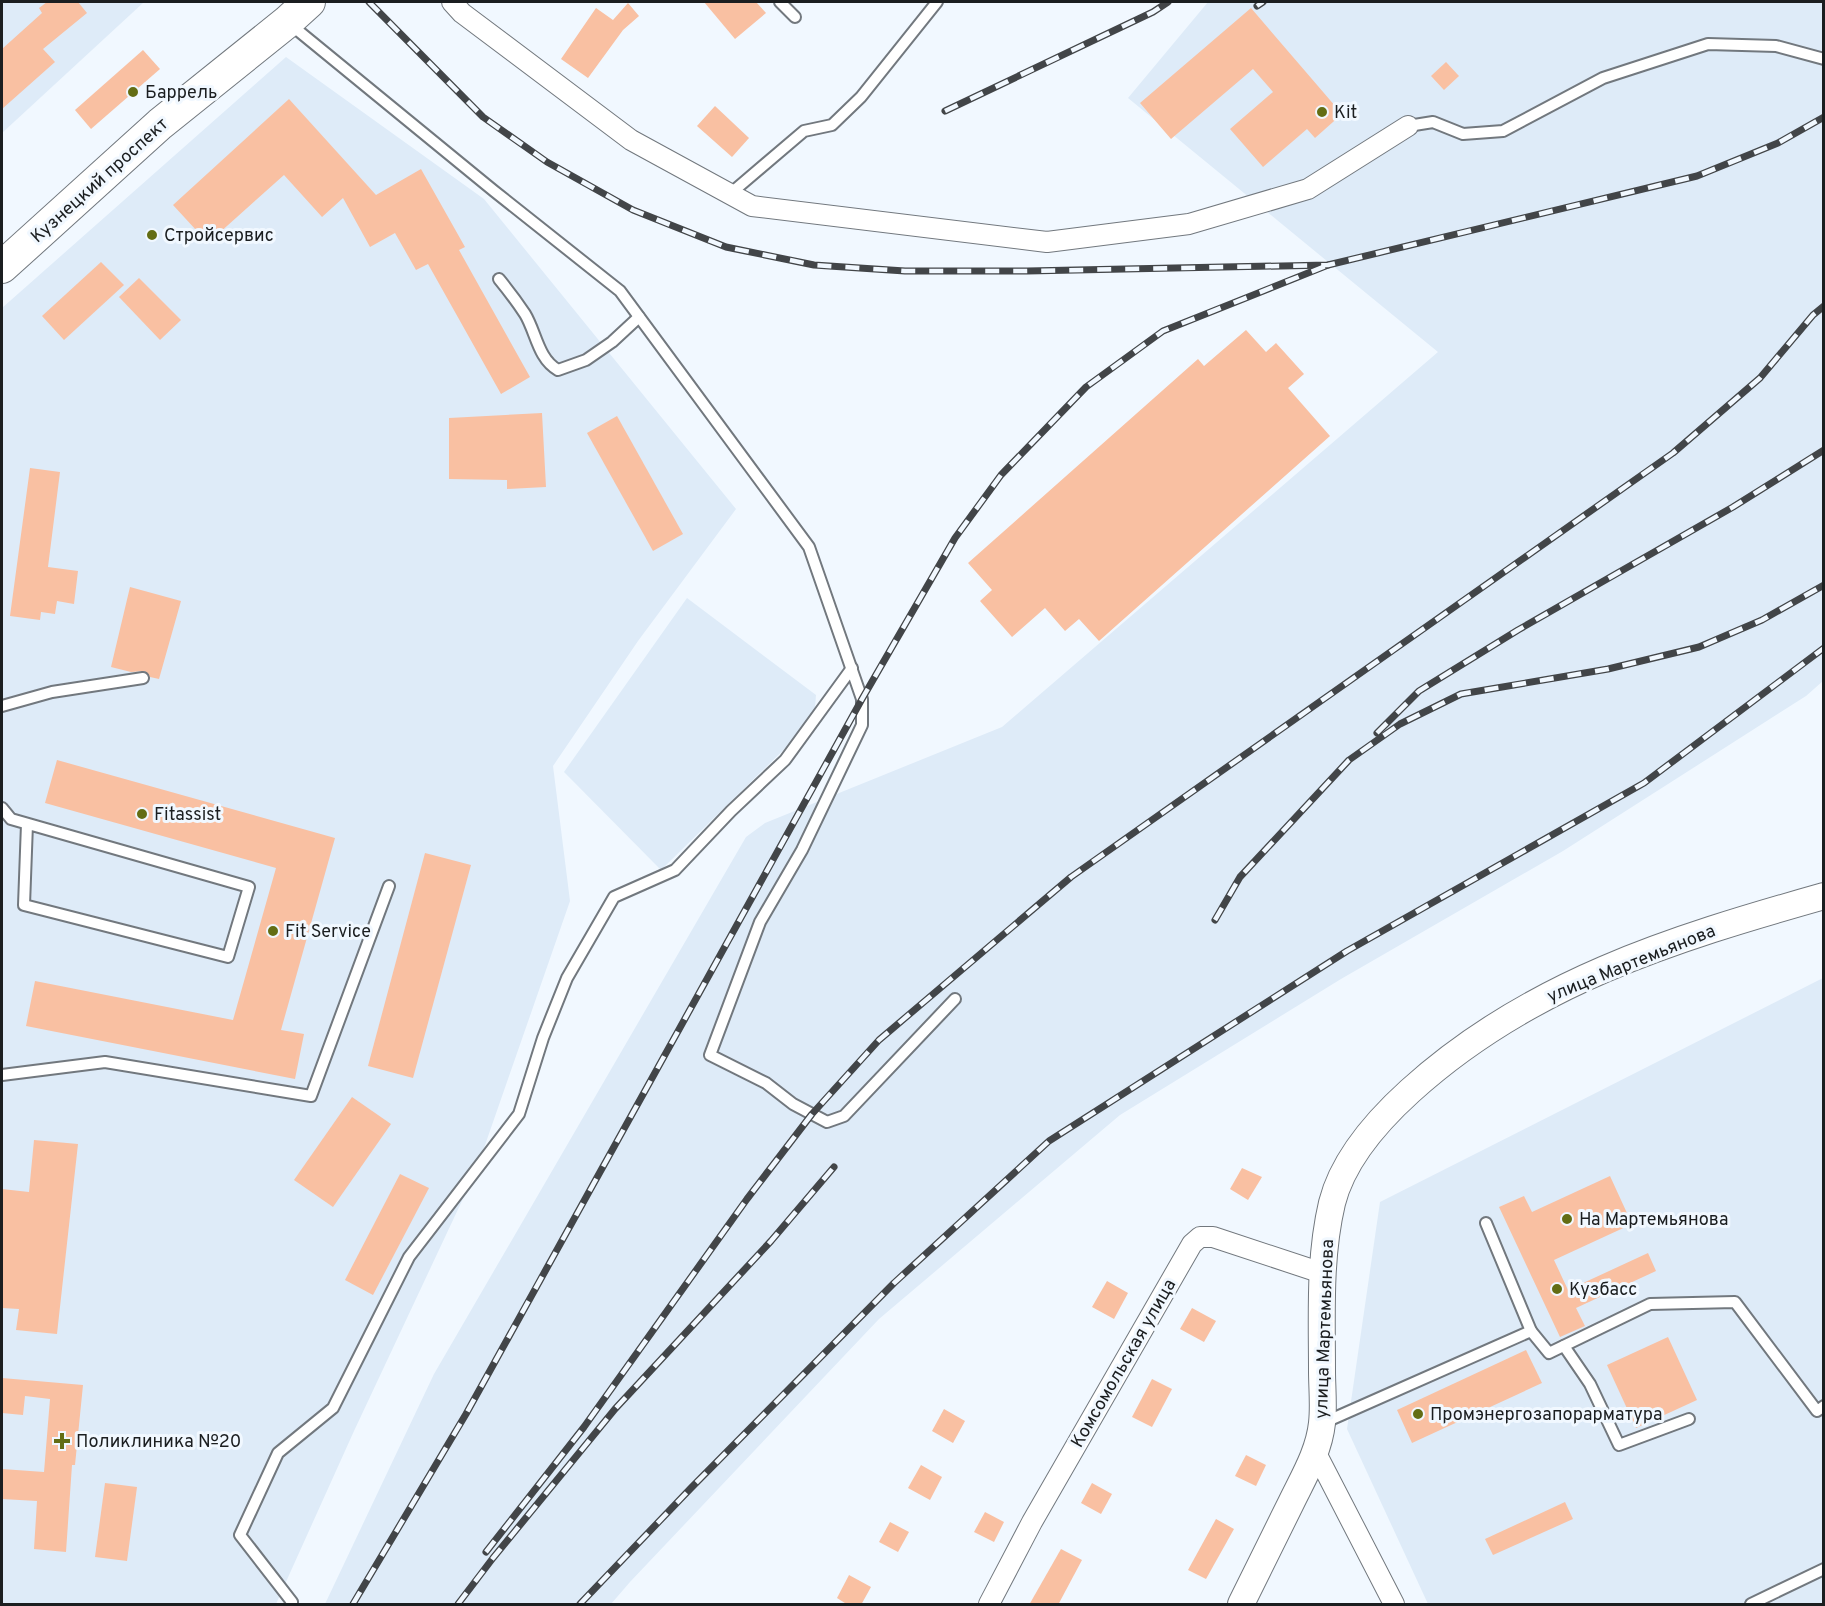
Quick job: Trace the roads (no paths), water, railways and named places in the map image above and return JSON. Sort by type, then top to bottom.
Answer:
[{"type":"main road","name":"Кузнецкий проспект","points":[[2,267],[160,124],[298,12]]},
{"type":"street","points":[[452,2],[462,13],[631,140],[752,206],[1047,242],[1189,224],[1308,189],[1408,126]]},
{"type":"street","name":"улица Мартемьянова","points":[[1241,1605],[1316,1453],[1322,1423],[1322,1273],[1328,1227],[1338,1186],[1360,1147],[1394,1106],[1427,1076],[1499,1022],[1533,1003],[1594,973],[1678,940],[1824,896]]},
{"type":"street","name":"Комсомольская улица","points":[[989,1605],[1032,1521],[1192,1244],[1200,1237],[1213,1237],[1322,1273]]},
{"type":"street","points":[[1316,1453],[1394,1605]]},
{"type":"lane","points":[[780,2],[795,17]]},
{"type":"lane","points":[[730,194],[804,131],[832,125],[861,97],[937,2]]},
{"type":"lane","points":[[298,12],[494,191],[620,291],[809,547],[862,699],[862,725],[802,850],[760,922],[710,1055],[766,1083],[793,1104],[827,1122],[844,1116],[955,999]]},
{"type":"lane","points":[[1408,126],[1433,122],[1463,134],[1503,131],[1603,78],[1708,44],[1776,46],[1824,59]]},
{"type":"lane","points":[[500,279],[525,315],[544,358],[558,370],[586,360],[612,342],[639,317]]},
{"type":"lane","points":[[291,1605],[292,1602],[240,1535],[278,1453],[333,1407],[409,1257],[519,1114],[543,1038],[567,978],[614,897],[675,870],[784,760],[852,668]]},
{"type":"lane","points":[[2,706],[52,692],[143,678]]},
{"type":"lane","points":[[2,808],[11,819],[249,887],[228,957],[24,905],[27,824]]},
{"type":"lane","points":[[2,1075],[105,1062],[310,1096],[389,886]]},
{"type":"lane","points":[[1486,1223],[1531,1331],[1549,1353],[1650,1304],[1735,1302],[1821,1412]]},
{"type":"lane","points":[[1322,1423],[1531,1331]]},
{"type":"lane","points":[[1564,1346],[1590,1384],[1619,1445],[1689,1419]]},
{"type":"lane","points":[[1751,1605],[1824,1569]]},
{"type":"railway","points":[[369,2],[483,117],[547,162],[633,210],[726,247],[814,265],[905,271],[1328,265],[1697,176],[1778,143],[1824,117]]},
{"type":"railway","points":[[945,111],[1153,12],[1168,2]]},
{"type":"railway","points":[[1257,6],[1263,2]]},
{"type":"railway","points":[[353,1604],[466,1414],[862,699],[955,538],[1001,475],[1086,387],[1163,331],[1328,265]]},
{"type":"railway","points":[[486,1552],[584,1427],[747,1199],[812,1114],[879,1040],[1071,877],[1673,453],[1760,378],[1813,315],[1824,306]]},
{"type":"railway","points":[[1377,733],[1419,691],[1518,630],[1733,507],[1824,450]]},
{"type":"railway","points":[[1215,920],[1240,877],[1349,760],[1400,724],[1461,694],[1608,669],[1699,647],[1762,620],[1824,585]]},
{"type":"railway","points":[[580,1604],[894,1283],[1049,1141],[1347,951],[1644,783],[1824,648]]},
{"type":"railway","points":[[458,1604],[615,1409],[771,1241],[834,1167]]},
{"type":"place","name":"Баррель","points":[[133,92]]},
{"type":"place","name":"Kit","points":[[1322,112]]},
{"type":"place","name":"Стройсервис","points":[[152,235]]},
{"type":"place","name":"Fitassist","points":[[142,814]]},
{"type":"place","name":"Fit Service","points":[[273,931]]},
{"type":"place","name":"На Мартемьянова","points":[[1567,1219]]},
{"type":"place","name":"Кузбасс","points":[[1557,1289]]},
{"type":"place","name":"Промэнергозапорарматура","points":[[1418,1414]]},
{"type":"place","name":"Поликлиника №20","points":[[62,1441]]}]
